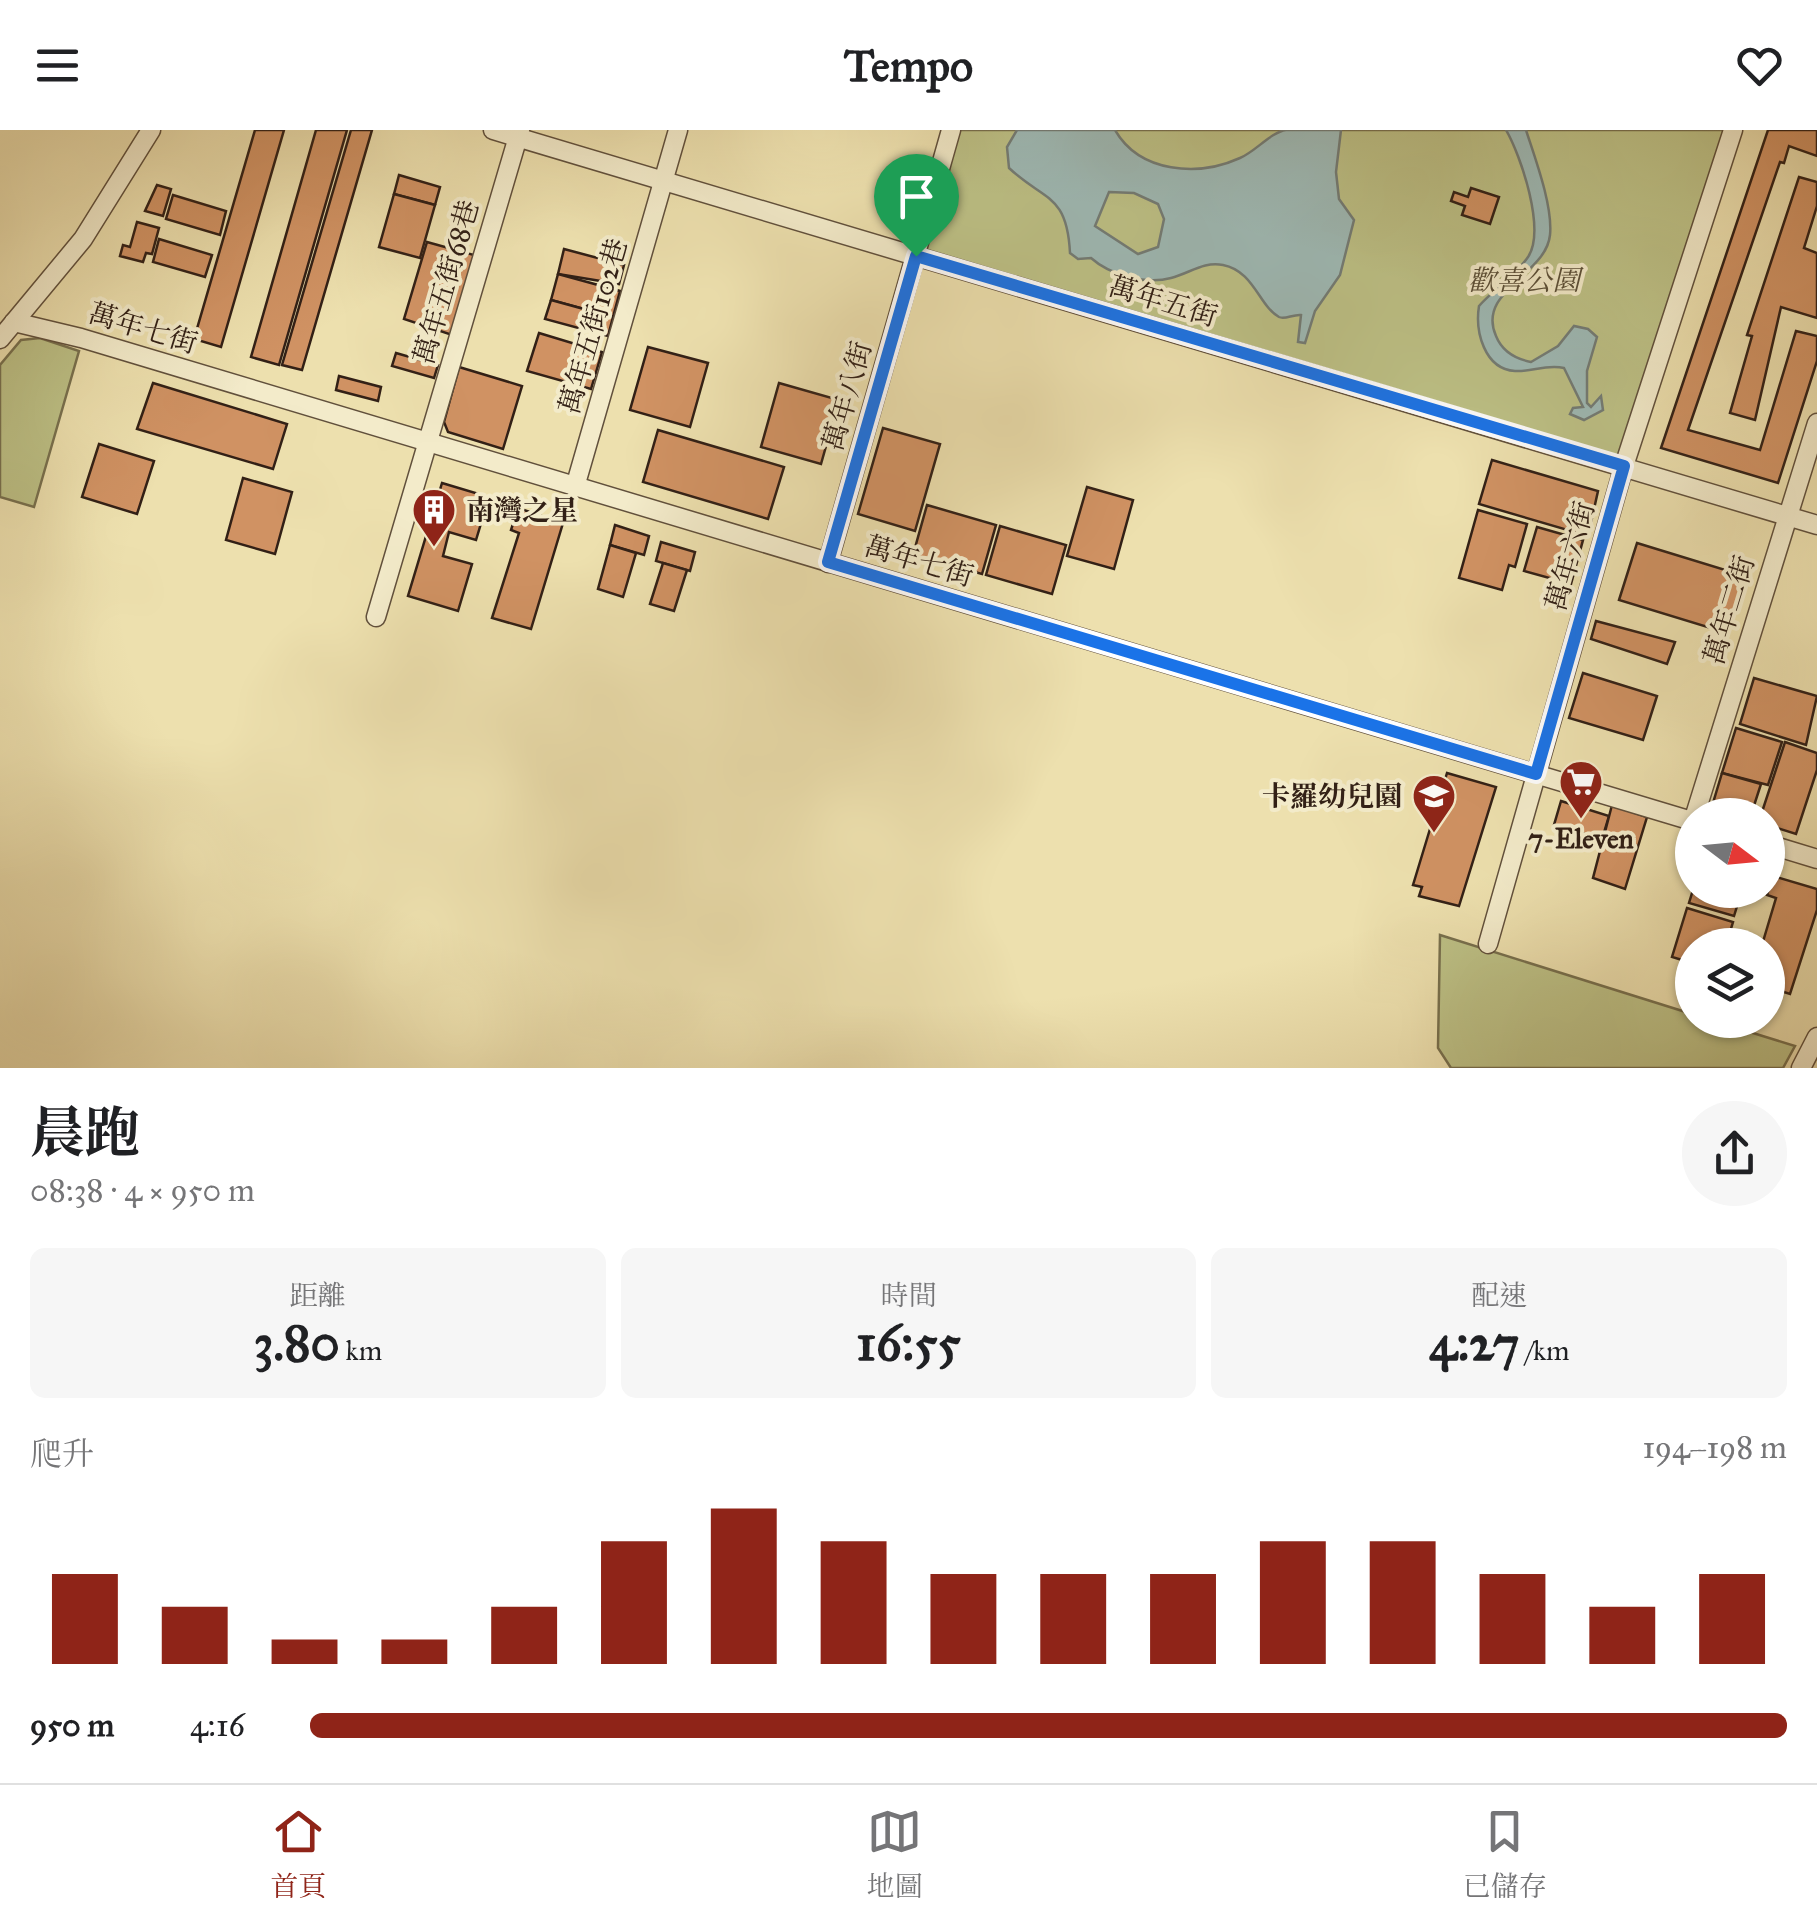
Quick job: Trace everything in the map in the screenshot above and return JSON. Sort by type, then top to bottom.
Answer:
[{"type":"street","points":[[0,340],[83,239],[151,130]]},
{"type":"street","name":"萬年五街","points":[[493,130],[518,134],[663,181],[1817,525]]},
{"type":"street","name":"萬年五街102巷","points":[[575,486],[678,130]]},
{"type":"street","name":"萬年八街","points":[[828,562],[951,130]]},
{"type":"street","name":"萬年六街","points":[[1488,944],[1624,466],[1734,130]]},
{"type":"street","name":"萬年五街68巷","points":[[376,617],[518,134]]},
{"type":"street","name":"萬年七街","points":[[14,322],[1675,813]]},
{"type":"street","name":"萬年二街","points":[[1700,798],[1817,423]]},
{"type":"street","points":[[1785,849],[1817,859]]},
{"type":"street","points":[[1801,1068],[1817,1037]]},
{"type":"green space","name":"歡喜公園","points":[[951,130],[1733,130],[1624,466],[916,256]]},
{"type":"green space","points":[[40,338],[79,351],[34,507],[0,497],[0,365],[21,340]]},
{"type":"green space","points":[[1440,935],[1675,1009],[1675,1038],[1769,1038],[1795,1046],[1783,1068],[1451,1068],[1438,1048]]},
{"type":"water","points":[[1017,130],[1115,130],[1139,155],[1154,163],[1189,169],[1240,158],[1286,130],[1341,130],[1336,172],[1339,199],[1354,220],[1340,275],[1315,311],[1305,343],[1298,342],[1301,315],[1279,317],[1242,274],[1223,265],[1151,280],[1118,274],[1091,258],[1078,259],[1070,253],[1059,208],[1009,168],[1007,147]],"holes":[[[1109,192],[1134,193],[1158,204],[1164,219],[1158,247],[1138,254],[1095,226]]]},
{"type":"water","points":[[1506,130],[1526,130],[1546,196],[1550,235],[1537,261],[1495,307],[1492,320],[1496,336],[1510,353],[1531,362],[1558,346],[1574,326],[1588,329],[1597,337],[1587,371],[1587,403],[1591,407],[1601,396],[1603,410],[1584,420],[1570,414],[1573,408],[1583,407],[1564,368],[1504,369],[1489,356],[1480,337],[1479,306],[1523,264],[1533,245],[1529,193]]},
{"type":"building","points":[[255,130],[284,130],[221,347],[194,339]]},
{"type":"building","points":[[316,130],[347,130],[279,365],[251,357]]},
{"type":"building","points":[[351,130],[372,130],[302,370],[282,365]]},
{"type":"building","points":[[1768,130],[1817,130],[1817,156],[1789,146],[1784,163],[1780,162],[1688,430],[1760,450],[1796,331],[1817,336],[1817,361],[1778,483],[1661,448]]},
{"type":"building","points":[[399,175],[440,187],[435,205],[394,194]]},
{"type":"building","points":[[1799,177],[1817,182],[1817,206],[1804,248],[1817,253],[1817,318],[1781,307],[1755,420],[1730,413],[1752,336],[1747,335]]},
{"type":"building","points":[[157,185],[171,189],[163,216],[145,211]]},
{"type":"building","points":[[1471,188],[1499,197],[1490,224],[1462,215],[1465,206],[1451,201],[1454,192],[1468,197]]},
{"type":"building","points":[[394,194],[435,205],[420,258],[379,247]]},
{"type":"building","points":[[173,195],[226,211],[220,235],[166,219]]},
{"type":"building","points":[[137,222],[159,228],[152,254],[146,253],[143,262],[120,256],[123,245],[130,247]]},
{"type":"building","points":[[159,239],[212,255],[205,277],[153,262]]},
{"type":"building","points":[[427,242],[474,255],[452,335],[404,319]]},
{"type":"building","points":[[564,249],[624,265],[619,284],[558,274]]},
{"type":"building","points":[[558,274],[620,291],[613,317],[551,300]]},
{"type":"building","points":[[551,300],[613,317],[608,336],[545,319]]},
{"type":"building","points":[[539,333],[602,352],[591,389],[527,371]]},
{"type":"building","points":[[648,347],[708,363],[690,427],[630,410]]},
{"type":"building","points":[[396,353],[438,365],[434,378],[392,366]]},
{"type":"building","points":[[459,367],[522,386],[503,449],[448,432],[444,422]]},
{"type":"building","points":[[339,376],[381,387],[378,401],[336,390]]},
{"type":"building","points":[[153,383],[287,424],[273,469],[137,429]]},
{"type":"building","points":[[779,383],[839,400],[821,464],[761,447]]},
{"type":"building","points":[[883,428],[940,444],[915,531],[858,514]]},
{"type":"building","points":[[658,430],[784,467],[768,519],[643,482]]},
{"type":"building","points":[[99,444],[154,461],[137,514],[82,497]]},
{"type":"building","points":[[1492,460],[1598,491],[1588,536],[1479,504]]},
{"type":"building","points":[[243,478],[292,492],[275,554],[226,540]]},
{"type":"building","name":"南灣之星","points":[[442,483],[489,497],[476,540],[449,532],[443,556],[472,564],[458,611],[408,596]]},
{"type":"building","points":[[1087,487],[1133,500],[1114,569],[1067,556]]},
{"type":"building","points":[[927,505],[996,525],[982,574],[913,555]]},
{"type":"building","points":[[518,508],[563,523],[531,629],[492,618],[519,533],[511,530]]},
{"type":"building","points":[[1478,510],[1527,524],[1515,567],[1509,565],[1502,590],[1459,578]]},
{"type":"building","points":[[615,525],[649,536],[644,555],[610,545]]},
{"type":"building","points":[[1000,526],[1066,545],[1052,594],[986,575]]},
{"type":"building","points":[[1537,527],[1583,540],[1571,584],[1524,571]]},
{"type":"building","points":[[661,542],[695,552],[690,571],[656,561]]},
{"type":"building","points":[[1637,543],[1745,576],[1727,633],[1619,600]]},
{"type":"building","points":[[610,545],[636,553],[623,597],[598,589]]},
{"type":"building","points":[[663,563],[687,570],[674,611],[650,604]]},
{"type":"building","points":[[1596,621],[1675,642],[1667,664],[1591,639]]},
{"type":"building","points":[[1583,673],[1657,696],[1643,740],[1569,718]]},
{"type":"building","points":[[1754,678],[1817,696],[1806,745],[1740,724]]},
{"type":"building","points":[[1736,728],[1782,742],[1768,785],[1722,773]]},
{"type":"building","points":[[1785,742],[1817,753],[1817,770],[1796,834],[1785,830],[1785,798],[1767,798]]},
{"type":"building","points":[[1447,773],[1496,787],[1459,906],[1419,896],[1422,887],[1413,885]]},
{"type":"building","points":[[1722,773],[1761,784],[1756,798],[1714,798]]},
{"type":"building","name":"7-Eleven","points":[[1561,801],[1609,816],[1602,839],[1554,825]]},
{"type":"building","points":[[1612,805],[1647,817],[1625,889],[1593,878]]},
{"type":"building","points":[[1785,880],[1817,889],[1817,910],[1790,994],[1785,992],[1785,928],[1767,928],[1773,908],[1785,908]]},
{"type":"building","points":[[1687,908],[1733,922],[1731,928],[1681,928]]},
{"type":"building","points":[[1706,908],[1736,908],[1734,916]]},
{"type":"place","name":"南灣之星","points":[[434,548]]},
{"type":"place","name":"7-Eleven","points":[[1581,820]]},
{"type":"place","name":"卡羅幼兒園","points":[[1434,834]]},
{"type":"route","points":[[916,256],[1624,466],[1536,774],[828,562],[916,256]]}]
